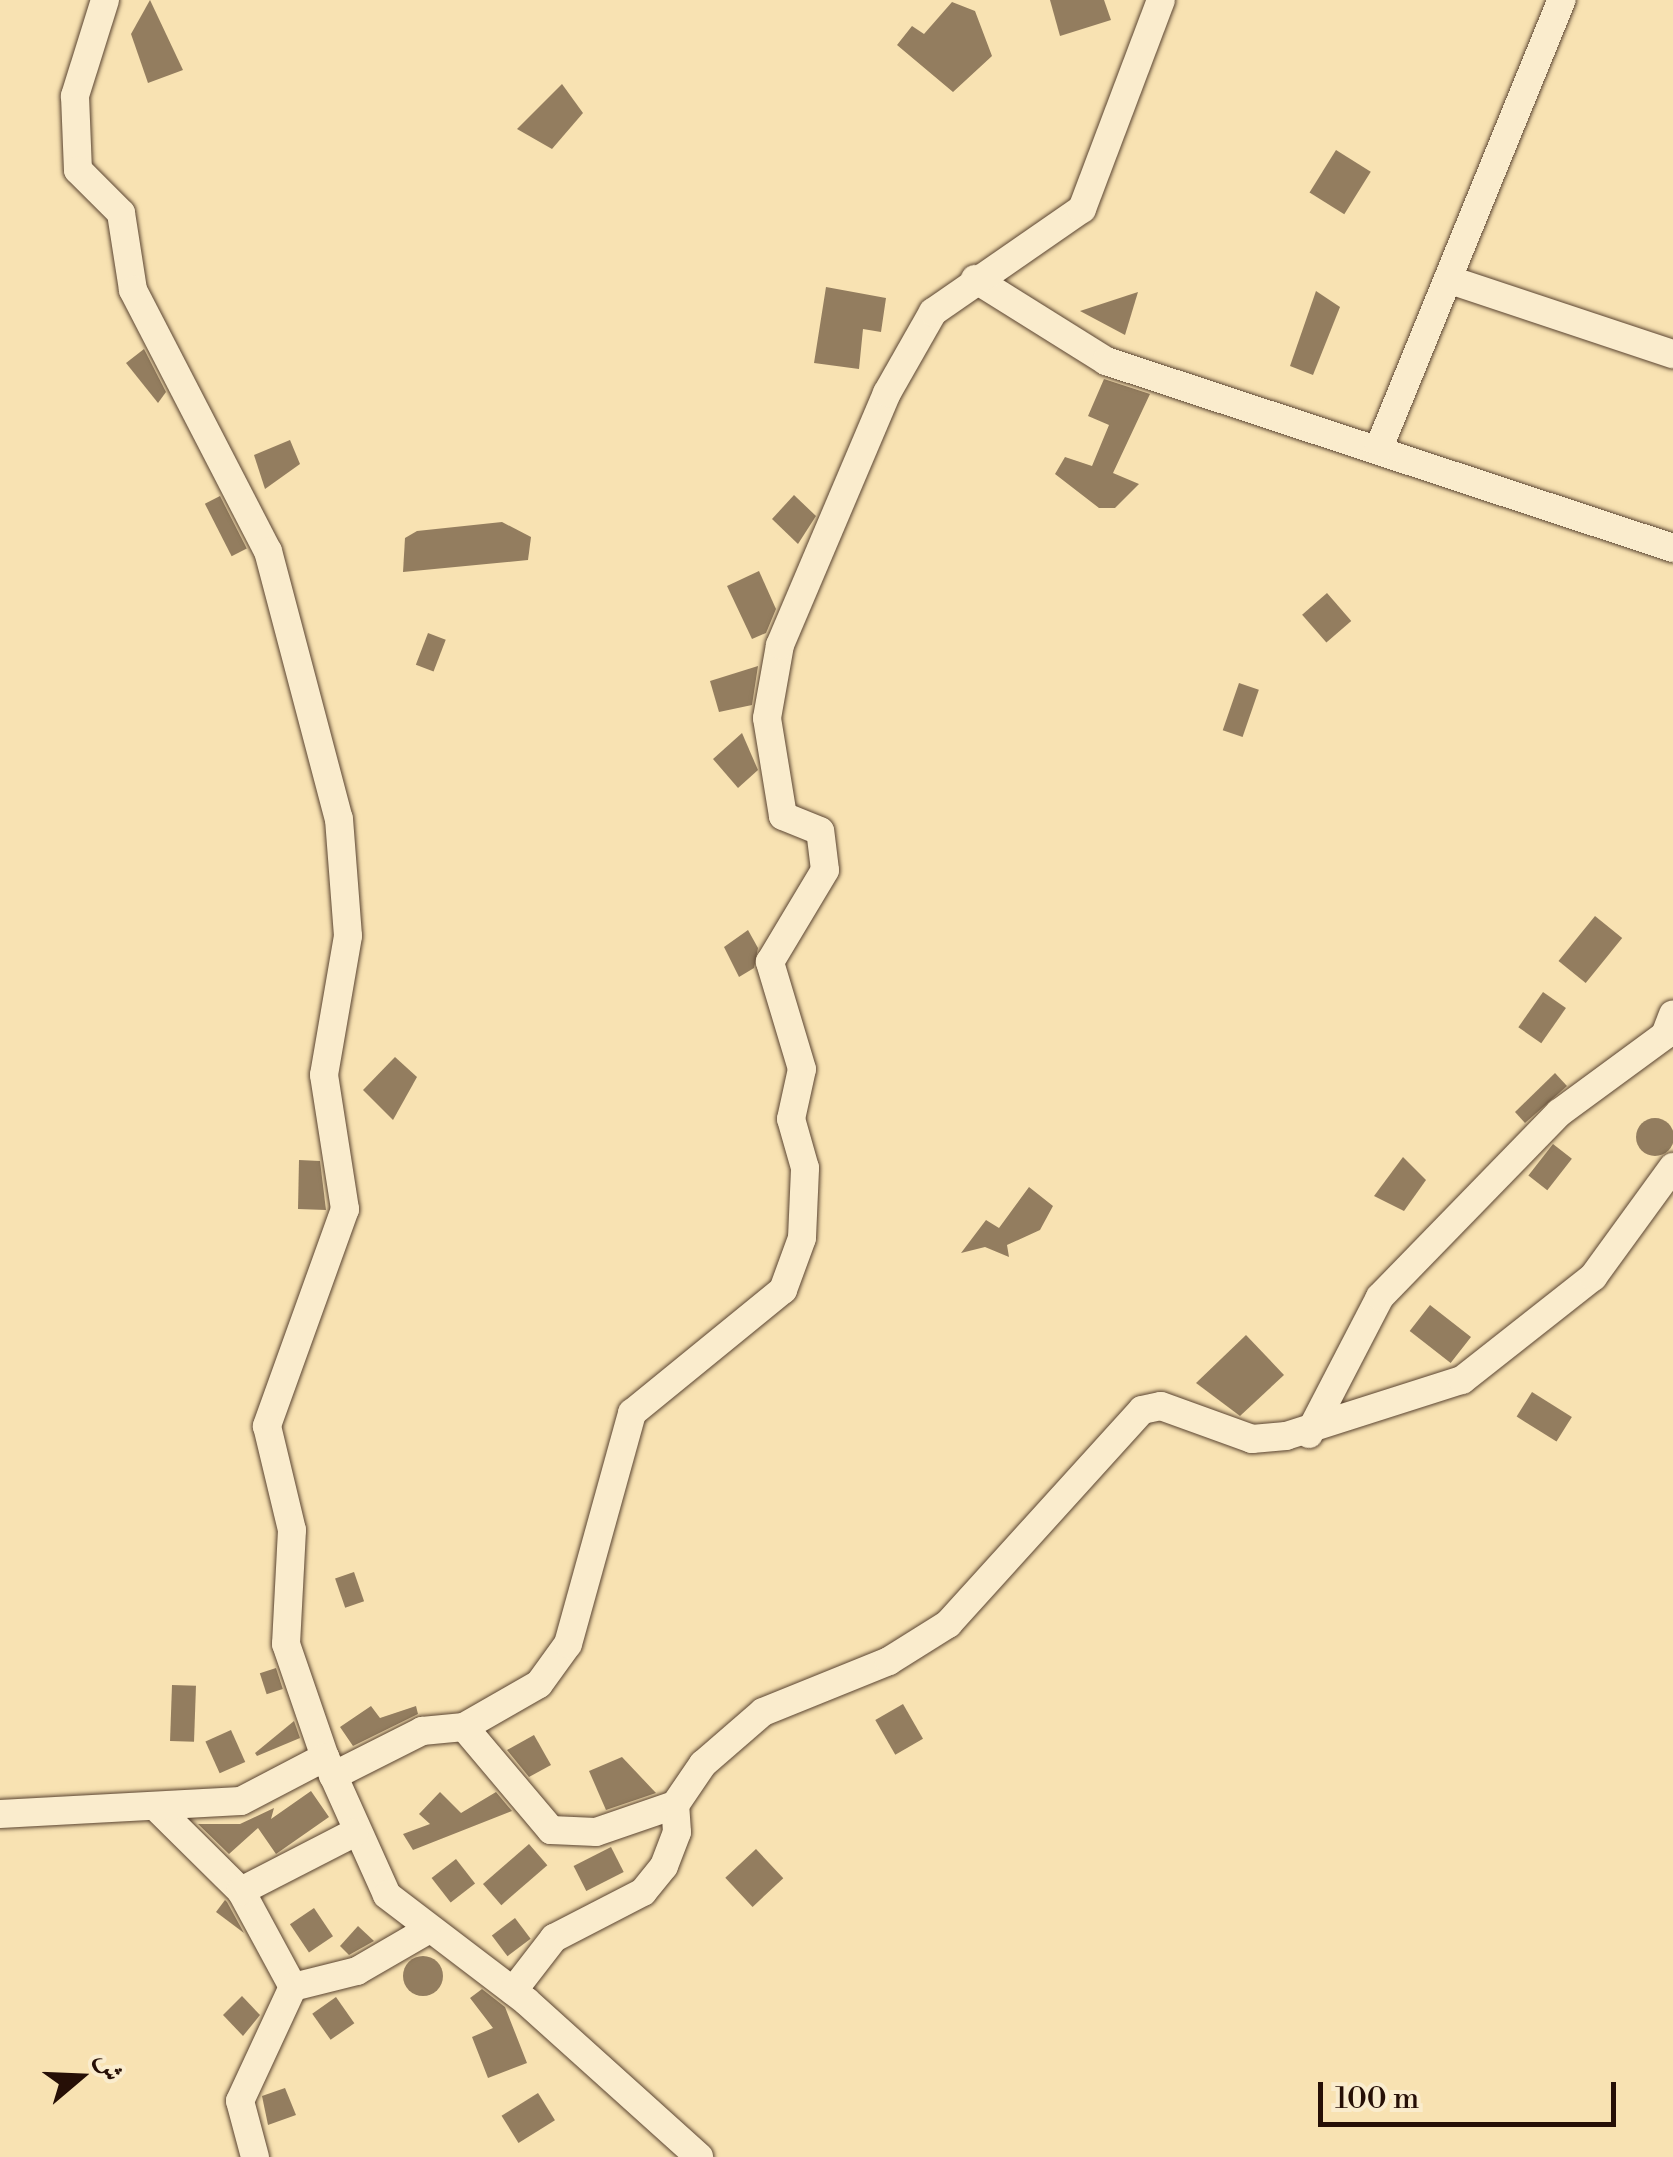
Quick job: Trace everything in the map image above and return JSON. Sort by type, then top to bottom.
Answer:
[{"type":"street","points":[[105,0],[75,96],[78,170],[121,213],[133,290],[190,406],[228,458],[268,551],[339,819],[348,936],[325,1028],[324,1075],[345,1209],[267,1426],[292,1530],[286,1644],[354,1833],[387,1895],[426,1931],[513,1991],[699,2157]]},
{"type":"street","points":[[0,1814],[241,1800],[422,1732],[464,1728],[539,1684],[568,1644],[632,1412],[782,1290],[802,1238],[806,1168],[791,1119],[802,1068],[770,962],[825,870],[820,831],[782,816],[767,718],[780,645],[887,393],[933,312],[975,278],[1082,209],[1161,0]]},
{"type":"street","points":[[1378,450],[1562,0]]},
{"type":"street","points":[[975,278],[1106,361],[1673,548]]},
{"type":"street","points":[[1450,280],[1673,354]]},
{"type":"street","points":[[1309,1434],[1380,1297],[1559,1113],[1665,1035],[1673,1014]]},
{"type":"street","points":[[513,1991],[554,1938],[643,1892],[677,1832],[675,1805],[702,1764],[763,1712],[889,1661],[948,1624],[1142,1410],[1161,1406],[1252,1439],[1309,1434],[1462,1380],[1593,1277],[1673,1166]]},
{"type":"street","points":[[464,1728],[551,1830],[596,1832],[675,1805]]},
{"type":"street","points":[[156,1807],[241,1891],[293,1988]]},
{"type":"street","points":[[241,1891],[354,1833]]},
{"type":"street","points":[[255,2157],[240,2101],[293,1988],[357,1971],[426,1931]]},
{"type":"building","points":[[150,0],[183,70],[148,83],[131,34]]},
{"type":"building","points":[[1050,0],[1104,0],[1111,20],[1060,36]]},
{"type":"building","points":[[952,2],[975,11],[992,56],[953,92],[897,45],[912,26],[924,34]]},
{"type":"building","points":[[562,84],[583,113],[552,149],[517,129]]},
{"type":"building","points":[[1336,150],[1371,172],[1344,214],[1310,192]]},
{"type":"building","points":[[826,287],[886,298],[881,332],[863,329],[859,369],[814,363]]},
{"type":"building","points":[[1316,291],[1340,307],[1313,375],[1290,366]]},
{"type":"building","points":[[1138,292],[1125,335],[1080,311]]},
{"type":"building","points":[[144,349],[166,392],[158,403],[126,363]]},
{"type":"building","points":[[1104,379],[1150,394],[1113,473],[1139,484],[1115,508],[1099,508],[1055,474],[1065,457],[1092,466],[1109,425],[1088,416]]},
{"type":"building","points":[[290,440],[300,464],[265,489],[254,455]]},
{"type":"building","points":[[794,495],[816,516],[798,544],[772,519]]},
{"type":"building","points":[[220,496],[247,549],[232,556],[205,504]]},
{"type":"building","points":[[502,522],[531,537],[528,560],[403,572],[405,538],[417,531]]},
{"type":"building","points":[[759,571],[776,609],[766,633],[752,639],[727,586]]},
{"type":"building","points":[[1327,593],[1351,621],[1326,643],[1302,615]]},
{"type":"building","points":[[428,633],[446,640],[434,672],[416,665]]},
{"type":"building","points":[[758,666],[752,705],[719,712],[710,681]]},
{"type":"building","points":[[1239,683],[1259,690],[1243,737],[1223,730]]},
{"type":"building","points":[[742,733],[758,770],[738,788],[713,759]]},
{"type":"building","points":[[1595,916],[1622,938],[1586,983],[1558,961]]},
{"type":"building","points":[[748,930],[758,948],[754,968],[739,977],[724,947]]},
{"type":"building","points":[[1543,992],[1566,1008],[1541,1043],[1518,1027]]},
{"type":"building","points":[[395,1057],[417,1077],[393,1120],[363,1090]]},
{"type":"building","points":[[1555,1073],[1567,1086],[1525,1123],[1515,1112]]},
{"type":"building","points":[[1655,1118],[1668,1124],[1674,1137],[1668,1150],[1655,1156],[1642,1150],[1636,1137],[1642,1124]]},
{"type":"building","points":[[1553,1144],[1572,1159],[1547,1190],[1528,1176]]},
{"type":"building","points":[[1403,1157],[1426,1180],[1404,1211],[1374,1196]]},
{"type":"building","points":[[299,1160],[320,1161],[326,1210],[298,1209]]},
{"type":"building","points":[[1029,1187],[1053,1206],[1040,1230],[1007,1245],[1009,1257],[985,1247],[961,1253],[986,1220],[999,1228]]},
{"type":"building","points":[[1430,1305],[1471,1337],[1451,1363],[1410,1331]]},
{"type":"building","points":[[1246,1335],[1284,1375],[1240,1416],[1196,1383]]},
{"type":"building","points":[[1532,1392],[1572,1417],[1556,1441],[1517,1417]]},
{"type":"building","points":[[354,1572],[364,1601],[345,1608],[335,1579]]},
{"type":"building","points":[[276,1668],[283,1689],[267,1694],[260,1673]]},
{"type":"building","points":[[172,1685],[196,1686],[194,1742],[170,1741]]},
{"type":"building","points":[[903,1704],[923,1739],[895,1755],[875,1720]]},
{"type":"building","points":[[371,1706],[380,1718],[416,1706],[418,1714],[353,1746],[340,1727]]},
{"type":"building","points":[[294,1721],[300,1738],[257,1756],[255,1753]]},
{"type":"building","points":[[231,1730],[245,1762],[220,1773],[205,1741]]},
{"type":"building","points":[[534,1735],[551,1765],[529,1777],[507,1750]]},
{"type":"building","points":[[622,1757],[656,1793],[606,1810],[589,1771]]},
{"type":"building","points":[[311,1791],[329,1817],[276,1854],[258,1828],[229,1854],[198,1824],[240,1824],[274,1808],[271,1819]]},
{"type":"building","points":[[440,1792],[461,1813],[496,1792],[512,1811],[413,1850],[403,1834],[430,1824],[419,1814]]},
{"type":"building","points":[[529,1844],[547,1865],[501,1905],[483,1884]]},
{"type":"building","points":[[611,1847],[624,1872],[586,1891],[574,1866]]},
{"type":"building","points":[[756,1849],[783,1878],[753,1907],[725,1878]]},
{"type":"building","points":[[456,1859],[475,1883],[451,1903],[432,1878]]},
{"type":"building","points":[[227,1902],[244,1933],[216,1912]]},
{"type":"building","points":[[314,1908],[333,1936],[309,1952],[290,1924]]},
{"type":"building","points":[[515,1918],[531,1939],[507,1956],[492,1935]]},
{"type":"building","points":[[358,1926],[374,1941],[349,1955],[340,1946]]},
{"type":"building","points":[[423,1956],[437,1962],[443,1976],[437,1990],[423,1996],[409,1990],[403,1976],[409,1962]]},
{"type":"building","points":[[482,1989],[505,2007],[527,2063],[488,2078],[472,2037],[493,2028],[470,1998]]},
{"type":"building","points":[[242,1996],[260,2015],[243,2036],[223,2015]]},
{"type":"building","points":[[336,1997],[354,2023],[331,2040],[312,2014]]},
{"type":"building","points":[[285,2088],[296,2115],[268,2125],[262,2096]]},
{"type":"building","points":[[538,2093],[555,2120],[518,2143],[502,2116]]}]
